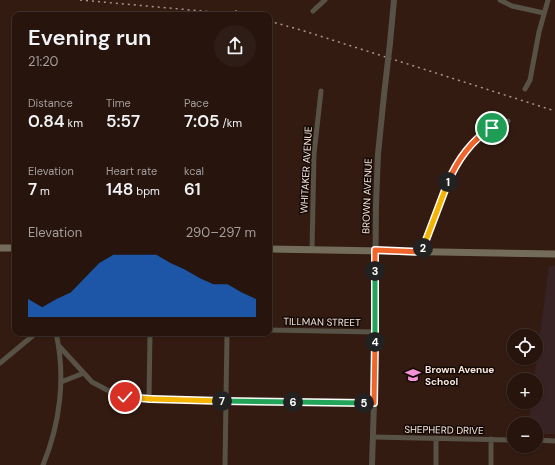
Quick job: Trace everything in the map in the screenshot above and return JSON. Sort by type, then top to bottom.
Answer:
[{"type":"main road","points":[[0,248],[12,248]]},
{"type":"main road","points":[[272,249],[555,254]]},
{"type":"street","points":[[313,11],[325,0]]},
{"type":"street","name":"BROWN AVENUE","points":[[372,465],[378,154],[394,0]]},
{"type":"street","points":[[500,0],[512,6],[544,13]]},
{"type":"street","points":[[525,90],[530,80],[536,45],[548,0]]},
{"type":"street","name":"WHITAKER AVENUE","points":[[312,250],[314,154],[321,91]]},
{"type":"street","points":[[422,252],[447,184],[459,161],[485,132],[508,121]]},
{"type":"street","name":"TILLMAN STREET","points":[[272,330],[375,332]]},
{"type":"street","points":[[0,362],[32,336]]},
{"type":"street","points":[[43,465],[49,451],[54,429],[61,382],[59,346],[57,336]]},
{"type":"street","points":[[149,399],[150,336]]},
{"type":"street","points":[[224,465],[227,336]]},
{"type":"street","points":[[59,346],[92,382],[125,397],[226,401],[374,403]]},
{"type":"street","points":[[61,382],[84,373]]},
{"type":"street","name":"SHEPHERD DRIVE","points":[[373,437],[507,440]]},
{"type":"street","points":[[436,438],[436,465]]},
{"type":"street","points":[[491,439],[491,465]]},
{"type":"street","points":[[543,440],[555,441]]},
{"type":"shaded area","points":[[549,266],[555,266],[555,434],[543,434],[543,417],[530,417],[530,409],[543,409],[543,373],[535,373],[536,365],[543,365],[543,329],[541,329]]},
{"type":"railway","points":[[80,0],[213,12]]},
{"type":"railway","points":[[235,11],[240,12]]},
{"type":"railway","points":[[272,22],[555,111]]},
{"type":"place","name":"Brown Avenue School","points":[[413,375]]},
{"type":"route","points":[[125,397],[172,400],[374,403],[375,250],[422,252],[452,171],[473,144],[485,132],[492,128]]}]
